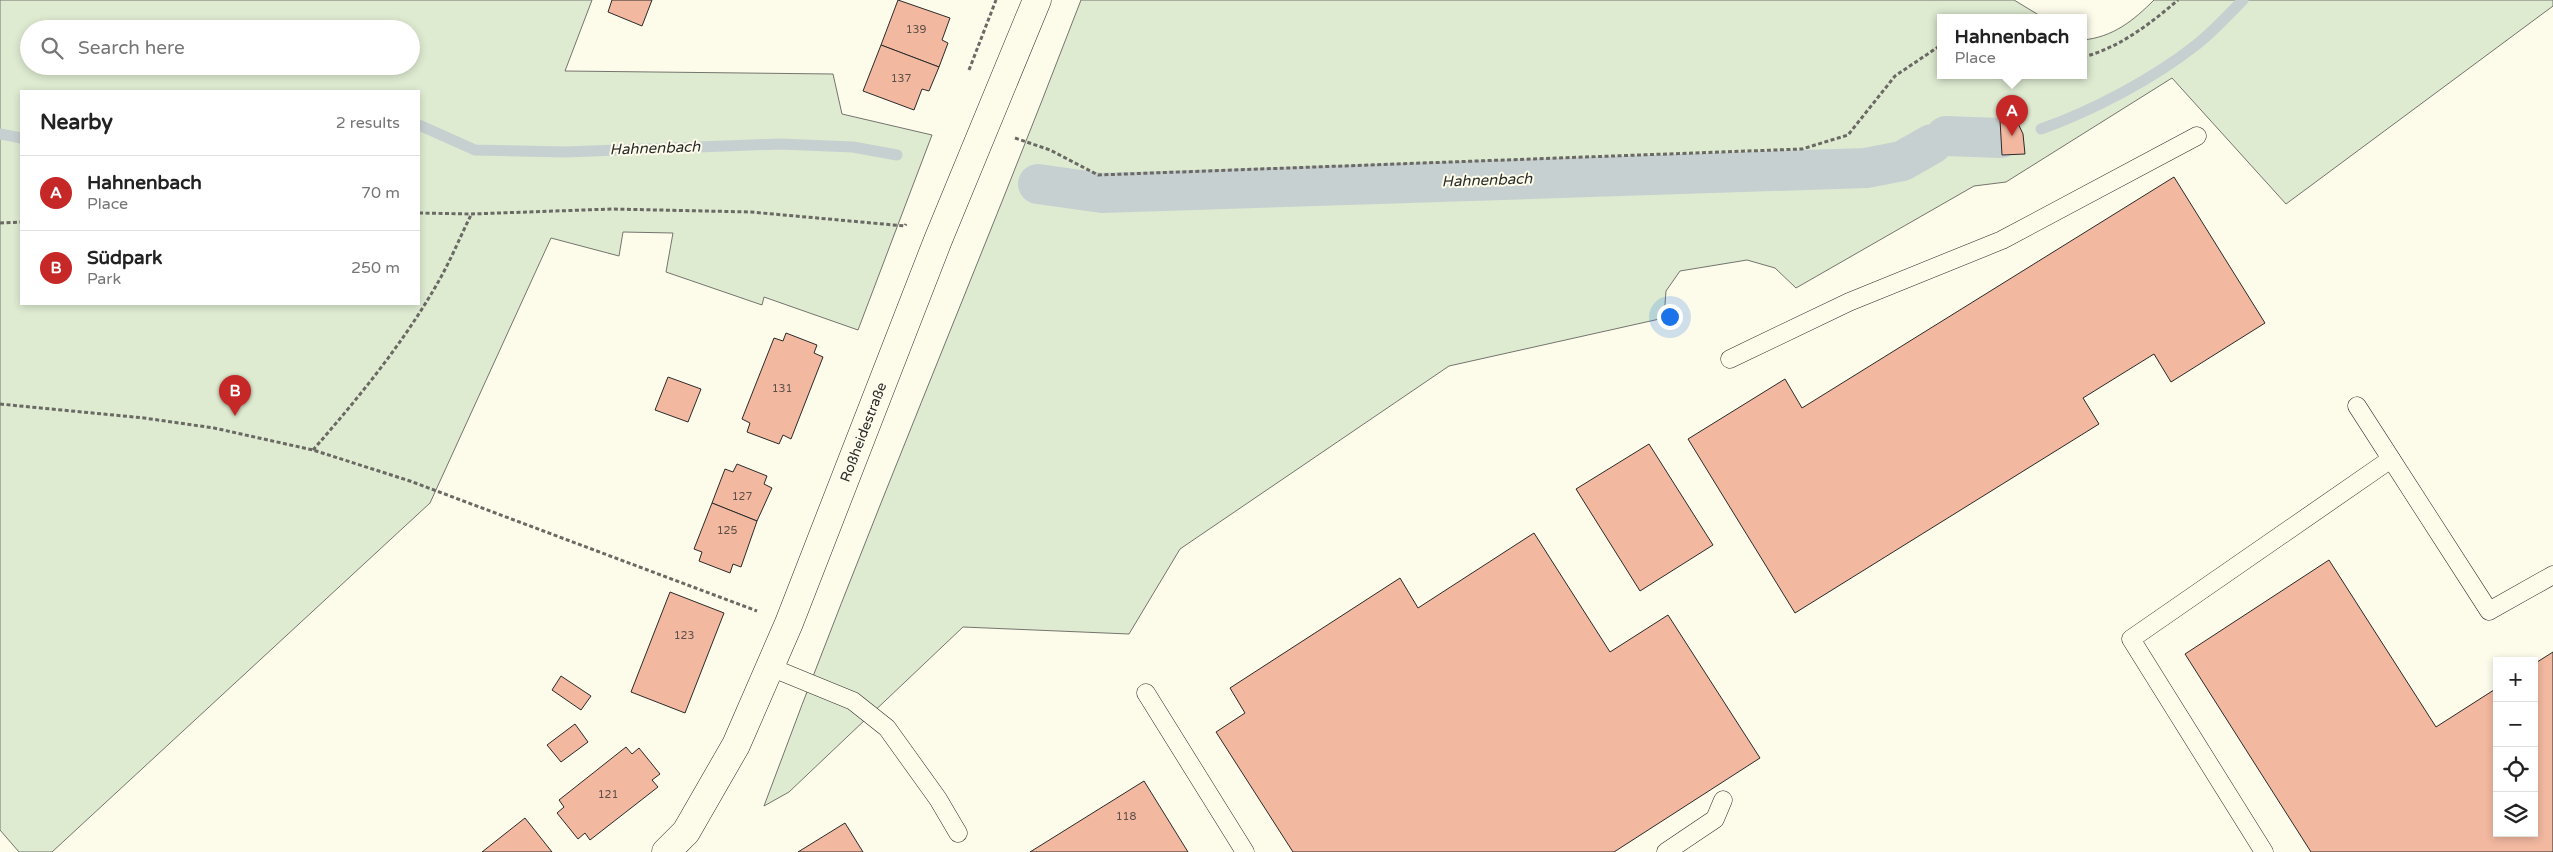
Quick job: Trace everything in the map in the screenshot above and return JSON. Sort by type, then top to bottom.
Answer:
[{"type":"street","name":"Roßheidestraße","points":[[666,852],[686,832],[736,746],[789,623],[934,249],[1037,0]]},
{"type":"lane","points":[[1730,359],[1849,302],[2002,240],[2197,136]]},
{"type":"lane","points":[[2357,406],[2489,611],[2553,575]]},
{"type":"lane","points":[[2264,852],[2130,639],[2391,458]]},
{"type":"lane","points":[[770,667],[853,701],[887,728],[938,799],[958,833]]},
{"type":"lane","points":[[1146,693],[1245,852]]},
{"type":"lane","points":[[1666,852],[1715,819],[1723,800]]},
{"type":"path","points":[[2087,56],[2115,45],[2153,22],[2178,0]]},
{"type":"path","points":[[1050,150],[1098,175],[1802,149],[1848,135],[1895,76],[1937,49]]},
{"type":"path","points":[[420,213],[471,214],[612,209],[751,212],[905,226]]},
{"type":"path","points":[[313,450],[358,398],[407,333],[442,276],[471,214]]},
{"type":"path","points":[[0,223],[20,222]]},
{"type":"path","points":[[0,404],[69,409],[214,428],[313,450],[410,481],[789,623]]},
{"type":"green space","points":[[0,0],[592,0],[565,71],[833,74],[842,114],[932,135],[858,330],[764,297],[762,305],[666,272],[673,233],[623,232],[619,256],[551,238],[430,503],[52,852],[19,852],[0,830]]},
{"type":"green space","points":[[1081,0],[2014,0],[2037,14],[1937,14],[1937,79],[2087,79],[2087,39],[2113,32],[2122,27],[2154,0],[2553,0],[2553,6],[2286,204],[2172,78],[2006,182],[1974,186],[1796,288],[1775,268],[1747,260],[1680,271],[1666,291],[1664,318],[1449,366],[1180,549],[1129,634],[963,627],[789,792],[764,806],[841,604]]},
{"type":"building","points":[[612,0],[652,0],[642,26],[608,12]]},
{"type":"building","points":[[898,0],[950,18],[942,40],[948,43],[939,67],[881,45]]},
{"type":"building","points":[[881,45],[939,67],[929,91],[922,89],[914,110],[863,91]]},
{"type":"building","points":[[2016,119],[2023,134],[2025,154],[2002,155],[2000,120]]},
{"type":"building","points":[[2174,177],[2265,323],[2171,382],[2154,354],[2083,398],[2099,424],[1795,613],[1688,439],[1785,379],[1802,408]]},
{"type":"building","points":[[786,333],[817,345],[814,353],[823,357],[791,439],[783,435],[779,444],[747,432],[750,423],[742,419],[774,338],[783,341]]},
{"type":"building","points":[[668,377],[701,389],[688,422],[655,410]]},
{"type":"building","points":[[1649,444],[1713,545],[1640,591],[1576,489]]},
{"type":"building","points":[[737,464],[767,476],[764,484],[772,488],[757,521],[712,503],[725,469],[733,472]]},
{"type":"building","points":[[712,503],[757,521],[741,567],[733,564],[730,573],[699,561],[702,552],[694,549]]},
{"type":"building","points":[[1534,533],[1610,652],[1668,615],[1760,758],[1614,852],[1293,852],[1216,732],[1245,713],[1230,688],[1400,578],[1418,608]]},
{"type":"building","points":[[2329,560],[2436,727],[2493,691],[2493,837],[2538,837],[2538,661],[2553,652],[2553,852],[2311,852],[2185,654]]},
{"type":"building","points":[[670,592],[724,613],[685,713],[631,692]]},
{"type":"building","points":[[561,676],[591,696],[581,710],[552,690]]},
{"type":"building","points":[[575,724],[588,742],[561,762],[547,745]]},
{"type":"building","points":[[626,747],[632,754],[639,748],[660,774],[652,780],[658,787],[590,840],[585,833],[578,839],[557,813],[564,807],[559,800]]},
{"type":"building","points":[[1144,781],[1188,852],[1030,852]]},
{"type":"building","points":[[525,818],[552,852],[482,852]]},
{"type":"building","points":[[845,823],[863,852],[798,852]]},
{"type":"waterway","name":"Hahnenbach","points":[[2041,129],[2061,122],[2122,93],[2161,70],[2202,40],[2243,0]]},
{"type":"waterway","name":"Hahnenbach","points":[[420,125],[475,150],[565,152],[780,144],[853,147],[897,155]]},
{"type":"waterway","name":"Hahnenbach","points":[[0,134],[20,138]]},
{"type":"waterway","name":"Hahnenbach","points":[[1946,136],[2001,138]]},
{"type":"waterway","name":"Hahnenbach","points":[[1038,184],[1102,193],[1866,168],[1902,161],[1932,144]]},
{"type":"place","name":"Hahnenbach","points":[[2012,136]]},
{"type":"place","name":"Südpark","points":[[235,416]]}]
